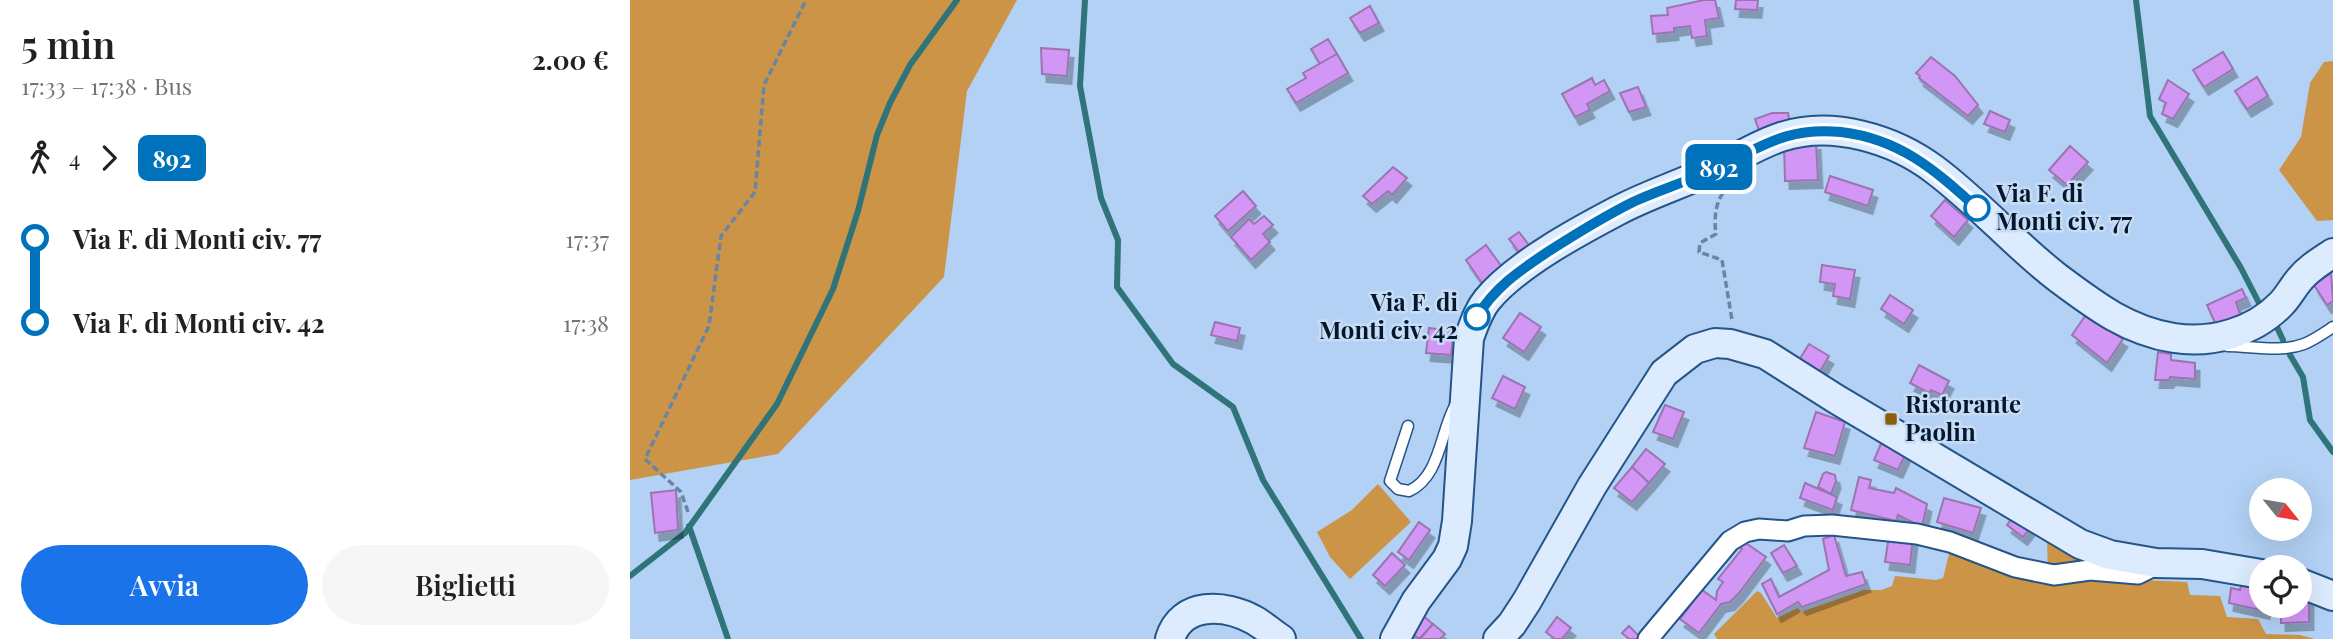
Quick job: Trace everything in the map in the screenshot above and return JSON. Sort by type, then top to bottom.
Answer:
[{"type":"street","points":[[1395,639],[1416,601],[1453,546],[1469,338],[1486,301],[1511,276],[1585,227],[1634,201],[1708,172],[1780,137],[1805,131],[1841,132],[1876,139],[1914,156],[1936,171],[2040,264],[2101,310],[2133,328],[2175,339],[2215,338],[2240,332],[2280,305],[2300,279],[2333,253]]},
{"type":"street","points":[[1498,639],[1527,601],[1592,486],[1664,373],[1695,349],[1715,344],[1731,344],[1765,354],[1847,406],[2080,544],[2110,555],[2152,563],[2202,564],[2249,572]]},
{"type":"street","points":[[1648,639],[1730,541],[1745,532],[1759,529],[1788,531],[1804,526],[1832,525],[1917,534],[1950,542],[2015,567],[2054,575],[2090,570],[2138,574],[2148,569],[2152,563]]},
{"type":"street","points":[[2312,588],[2333,596]]},
{"type":"street","points":[[1170,639],[1177,623],[1188,614],[1205,608],[1236,611],[1255,620],[1282,639]]},
{"type":"lane","points":[[2215,338],[2227,346],[2294,347],[2333,327]]},
{"type":"lane","points":[[1408,426],[1390,481],[1398,489],[1409,491],[1423,480],[1435,463],[1455,406],[1465,406]]},
{"type":"path","points":[[688,512],[681,492],[645,458],[709,326],[721,236],[755,192],[764,85],[806,0]]},
{"type":"path","points":[[1731,188],[1721,194],[1717,203],[1714,222],[1716,234],[1705,239],[1699,248],[1699,252],[1704,256],[1721,260],[1732,319],[1731,344]]},
{"type":"shaded area","points":[[630,0],[1017,0],[967,91],[944,277],[778,454],[630,480]]},
{"type":"shaded area","points":[[2333,61],[2333,220],[2317,221],[2279,170],[2301,137],[2310,83],[2324,62]]},
{"type":"shaded area","points":[[1378,484],[1411,522],[1350,579],[1330,557],[1317,532],[1352,510]]},
{"type":"shaded area","points":[[2047,536],[2142,580],[2187,582],[2190,595],[2220,596],[2227,617],[2258,619],[2266,634],[2300,635],[2315,639],[1717,639],[1714,634],[1757,591],[1777,618],[1798,608],[1801,612],[1864,590],[1881,590],[1892,586],[1895,576],[1936,580],[1943,578],[1949,554],[1954,552],[2048,579]]},
{"type":"building","points":[[1715,0],[1719,18],[1705,20],[1707,36],[1692,38],[1690,26],[1674,28],[1674,32],[1653,34],[1651,16],[1668,15],[1667,8]]},
{"type":"building","points":[[1736,0],[1758,0],[1757,10],[1735,9]]},
{"type":"building","points":[[1370,6],[1379,23],[1360,33],[1350,18]]},
{"type":"building","points":[[1328,39],[1337,54],[1320,64],[1311,49]]},
{"type":"building","points":[[1041,48],[1069,50],[1067,76],[1042,74]]},
{"type":"building","points":[[2223,52],[2233,69],[2204,87],[2193,70]]},
{"type":"building","points":[[1337,54],[1348,73],[1296,103],[1287,89],[1306,78],[1303,73]]},
{"type":"building","points":[[1931,57],[1955,76],[1978,105],[1968,116],[1919,78],[1916,73]]},
{"type":"building","points":[[2257,77],[2268,96],[2247,109],[2235,91]]},
{"type":"building","points":[[1592,78],[1595,85],[1604,80],[1610,91],[1587,104],[1590,110],[1575,117],[1562,94]]},
{"type":"building","points":[[2168,80],[2189,94],[2173,119],[2162,114],[2166,103],[2159,99]]},
{"type":"building","points":[[1638,87],[1646,107],[1629,112],[1620,93]]},
{"type":"building","points":[[1990,111],[2010,120],[2005,132],[1984,124]]},
{"type":"building","points":[[1772,113],[1788,113],[1791,129],[1761,136],[1755,119]]},
{"type":"building","points":[[1816,142],[1818,180],[1785,181],[1784,143]]},
{"type":"building","points":[[2070,146],[2088,162],[2067,185],[2049,170]]},
{"type":"building","points":[[1393,167],[1407,178],[1392,195],[1388,191],[1372,204],[1363,196]]},
{"type":"building","points":[[1830,176],[1873,190],[1868,206],[1825,192]]},
{"type":"building","points":[[1243,191],[1256,206],[1228,231],[1215,216]]},
{"type":"building","points":[[1945,200],[1968,220],[1954,237],[1931,216]]},
{"type":"building","points":[[1264,216],[1273,225],[1263,234],[1270,242],[1251,260],[1231,237],[1249,219],[1254,224]]},
{"type":"building","points":[[1519,232],[1532,249],[1523,257],[1509,239]]},
{"type":"building","points":[[1486,245],[1502,267],[1482,283],[1466,260]]},
{"type":"building","points":[[1822,265],[1855,270],[1850,299],[1833,296],[1835,284],[1820,282]]},
{"type":"building","points":[[2331,273],[2333,301],[2327,305],[2314,285]]},
{"type":"building","points":[[2242,289],[2246,298],[2236,302],[2240,314],[2217,327],[2207,305]]},
{"type":"building","points":[[1890,295],[1913,310],[1904,324],[1881,309]]},
{"type":"building","points":[[1520,313],[1541,327],[1524,352],[1503,338]]},
{"type":"building","points":[[2085,316],[2123,339],[2107,363],[2072,335]]},
{"type":"building","points":[[1215,322],[1240,328],[1237,341],[1211,335]]},
{"type":"building","points":[[1429,328],[1454,331],[1451,355],[1426,353]]},
{"type":"building","points":[[1809,344],[1829,356],[1816,378],[1796,365]]},
{"type":"building","points":[[2158,352],[2171,354],[2171,360],[2195,363],[2195,379],[2170,377],[2169,380],[2155,380]]},
{"type":"building","points":[[1919,365],[1949,381],[1942,395],[1931,390],[1929,393],[1910,383]]},
{"type":"building","points":[[1503,376],[1525,387],[1515,409],[1492,398]]},
{"type":"building","points":[[1665,405],[1684,412],[1673,439],[1653,432]]},
{"type":"building","points":[[1816,412],[1845,422],[1835,456],[1804,448]]},
{"type":"building","points":[[1883,439],[1906,453],[1898,470],[1874,460]]},
{"type":"building","points":[[1646,449],[1665,464],[1649,483],[1632,467]]},
{"type":"building","points":[[1632,467],[1649,483],[1632,502],[1614,488]]},
{"type":"building","points":[[1826,472],[1835,475],[1836,481],[1831,494],[1818,487]]},
{"type":"building","points":[[1859,477],[1871,480],[1869,488],[1894,493],[1896,488],[1927,504],[1922,527],[1898,515],[1896,521],[1851,510]]},
{"type":"building","points":[[1805,483],[1837,497],[1833,510],[1800,498]]},
{"type":"building","points":[[676,490],[678,530],[655,533],[651,493]]},
{"type":"building","points":[[1944,498],[1981,508],[1973,533],[1937,522]]},
{"type":"building","points":[[2016,513],[2032,525],[2023,537],[2007,525]]},
{"type":"building","points":[[1419,522],[1430,530],[1409,560],[1398,552]]},
{"type":"building","points":[[1834,535],[1846,576],[1862,572],[1866,584],[1802,607],[1798,602],[1777,614],[1762,584],[1771,579],[1779,597],[1829,570],[1823,539]]},
{"type":"building","points":[[1889,535],[1913,537],[1910,565],[1885,562]]},
{"type":"building","points":[[1743,541],[1766,557],[1739,593],[1730,602],[1721,604],[1699,633],[1680,619],[1702,590],[1716,600],[1717,591],[1723,582],[1718,579],[1742,549],[1739,547]]},
{"type":"building","points":[[1784,545],[1797,566],[1783,573],[1771,553]]},
{"type":"building","points":[[1392,553],[1405,565],[1385,586],[1373,575]]},
{"type":"building","points":[[2242,582],[2249,583],[2249,607],[2229,603],[2231,588],[2240,590]]},
{"type":"building","points":[[1421,614],[1433,624],[1419,639],[1407,629]]},
{"type":"building","points":[[1557,617],[1571,628],[1562,639],[1555,639],[1546,632]]},
{"type":"building","points":[[2281,618],[2309,618],[2309,622],[2281,623]]},
{"type":"building","points":[[1433,624],[1445,634],[1440,639],[1420,639]]},
{"type":"building","points":[[1629,626],[1642,639],[1629,639],[1622,633]]},
{"type":"waterway","points":[[630,576],[685,533],[777,404],[833,289],[858,211],[877,135],[890,103],[910,65],[957,0]]},
{"type":"waterway","points":[[1085,0],[1080,86],[1101,198],[1118,240],[1117,287],[1173,364],[1233,407],[1263,480],[1361,639]]},
{"type":"waterway","points":[[2136,0],[2150,116],[2259,303]]},
{"type":"waterway","points":[[2275,323],[2283,340]]},
{"type":"waterway","points":[[2290,355],[2303,377],[2310,420],[2333,452]]},
{"type":"waterway","points":[[689,526],[728,639]]},
{"type":"bus line","name":"892","points":[[1477,317],[1486,301],[1511,276],[1585,227],[1634,201],[1708,172],[1780,137],[1805,131],[1841,132],[1896,146],[1936,171],[1977,208]]},
{"type":"place","name":"Via F. di Monti civ. 77","points":[[1977,208]]},
{"type":"place","name":"Via F. di Monti civ. 42","points":[[1477,317]]},
{"type":"place","name":"Ristorante Paolin","points":[[1891,419]]}]
